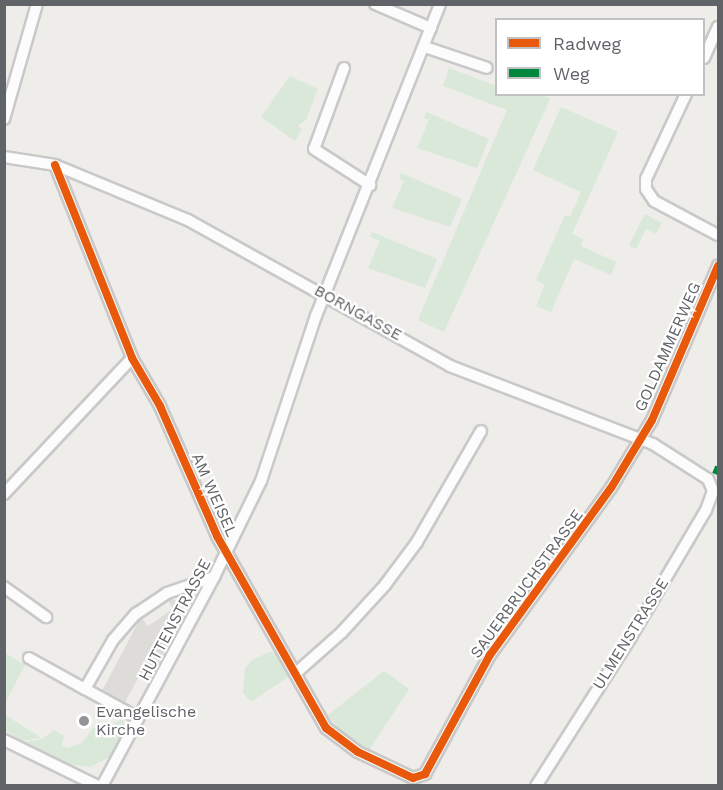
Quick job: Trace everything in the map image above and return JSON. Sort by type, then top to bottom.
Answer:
[{"type":"street","points":[[4,119],[37,4]]},
{"type":"street","points":[[375,4],[431,28]]},
{"type":"street","name":"HUTTENSTRASSE","points":[[100,786],[214,577],[275,444],[325,295],[425,47],[440,4]]},
{"type":"street","points":[[705,56],[718,27]]},
{"type":"street","points":[[425,47],[487,68]]},
{"type":"street","points":[[344,68],[314,149],[370,185]]},
{"type":"street","points":[[685,96],[646,179],[646,189],[654,201],[718,235]]},
{"type":"street","name":"BORNGASSE","points":[[4,157],[55,165],[188,220],[450,366],[640,438],[708,479]]},
{"type":"street","name":"AM WEISEL","points":[[55,165],[132,358],[160,406],[226,553],[332,736],[394,770],[419,778]]},
{"type":"street","name":"GOLDAMMERWEG","points":[[640,438],[652,420],[718,266]]},
{"type":"street","points":[[4,494],[132,358]]},
{"type":"street","points":[[297,672],[342,632],[385,585],[417,542],[481,431]]},
{"type":"street","name":"SAUERBRUCHSTRASSE","points":[[419,778],[490,655],[578,539],[640,438]]},
{"type":"street","name":"ULMENSTRASSE","points":[[536,786],[706,510],[713,491],[708,479]]},
{"type":"street","name":"HUTTENSTRASSE","points":[[85,689],[113,640],[136,614],[167,593],[214,577]]},
{"type":"street","points":[[4,587],[46,616]]},
{"type":"street","points":[[29,658],[138,718]]},
{"type":"street","points":[[4,740],[100,786]]},
{"type":"shaded area","points":[[173,599],[186,611],[183,616],[173,611],[161,635],[171,640],[150,678],[141,673],[124,704],[102,691],[141,617],[148,626],[173,609],[168,600]]},
{"type":"green space","points":[[449,68],[495,86],[495,96],[543,96],[550,99],[444,332],[418,320],[507,110],[443,86]]},
{"type":"green space","points":[[290,76],[318,89],[306,120],[298,126],[302,129],[295,141],[261,117]]},
{"type":"green space","points":[[561,107],[618,132],[572,234],[583,239],[581,246],[616,262],[611,275],[574,259],[551,312],[536,306],[545,285],[536,280],[565,215],[570,217],[581,192],[533,170]]},
{"type":"green space","points":[[426,112],[489,139],[477,168],[417,148],[429,120],[424,118]]},
{"type":"green space","points":[[401,173],[462,199],[450,227],[392,208],[404,181],[399,178]]},
{"type":"green space","points":[[645,214],[662,223],[656,234],[646,229],[636,249],[629,245]]},
{"type":"green space","points":[[372,232],[437,259],[425,288],[368,268],[380,241],[370,237]]},
{"type":"green space","points":[[269,652],[276,653],[289,676],[251,702],[243,693],[245,669],[251,661]]},
{"type":"green space","points":[[5,653],[25,665],[5,703]]},
{"type":"green space","points":[[384,671],[409,689],[369,750],[342,734],[328,715]]},
{"type":"green space","points":[[5,715],[40,738],[23,741],[5,730]]},
{"type":"green space","points":[[123,719],[125,729],[108,758],[90,767],[68,764],[26,742],[42,739],[54,730],[64,736],[62,745],[68,748],[82,743],[93,728],[108,727]]},
{"type":"marked path","points":[[715,474],[718,467]]},
{"type":"cycle path","points":[[55,165],[132,358],[160,406],[217,536],[326,728],[358,752],[413,778],[425,774],[490,655],[611,488],[652,420],[718,266]]},
{"type":"place","name":"Evangelische Kirche","points":[[84,721]]}]
